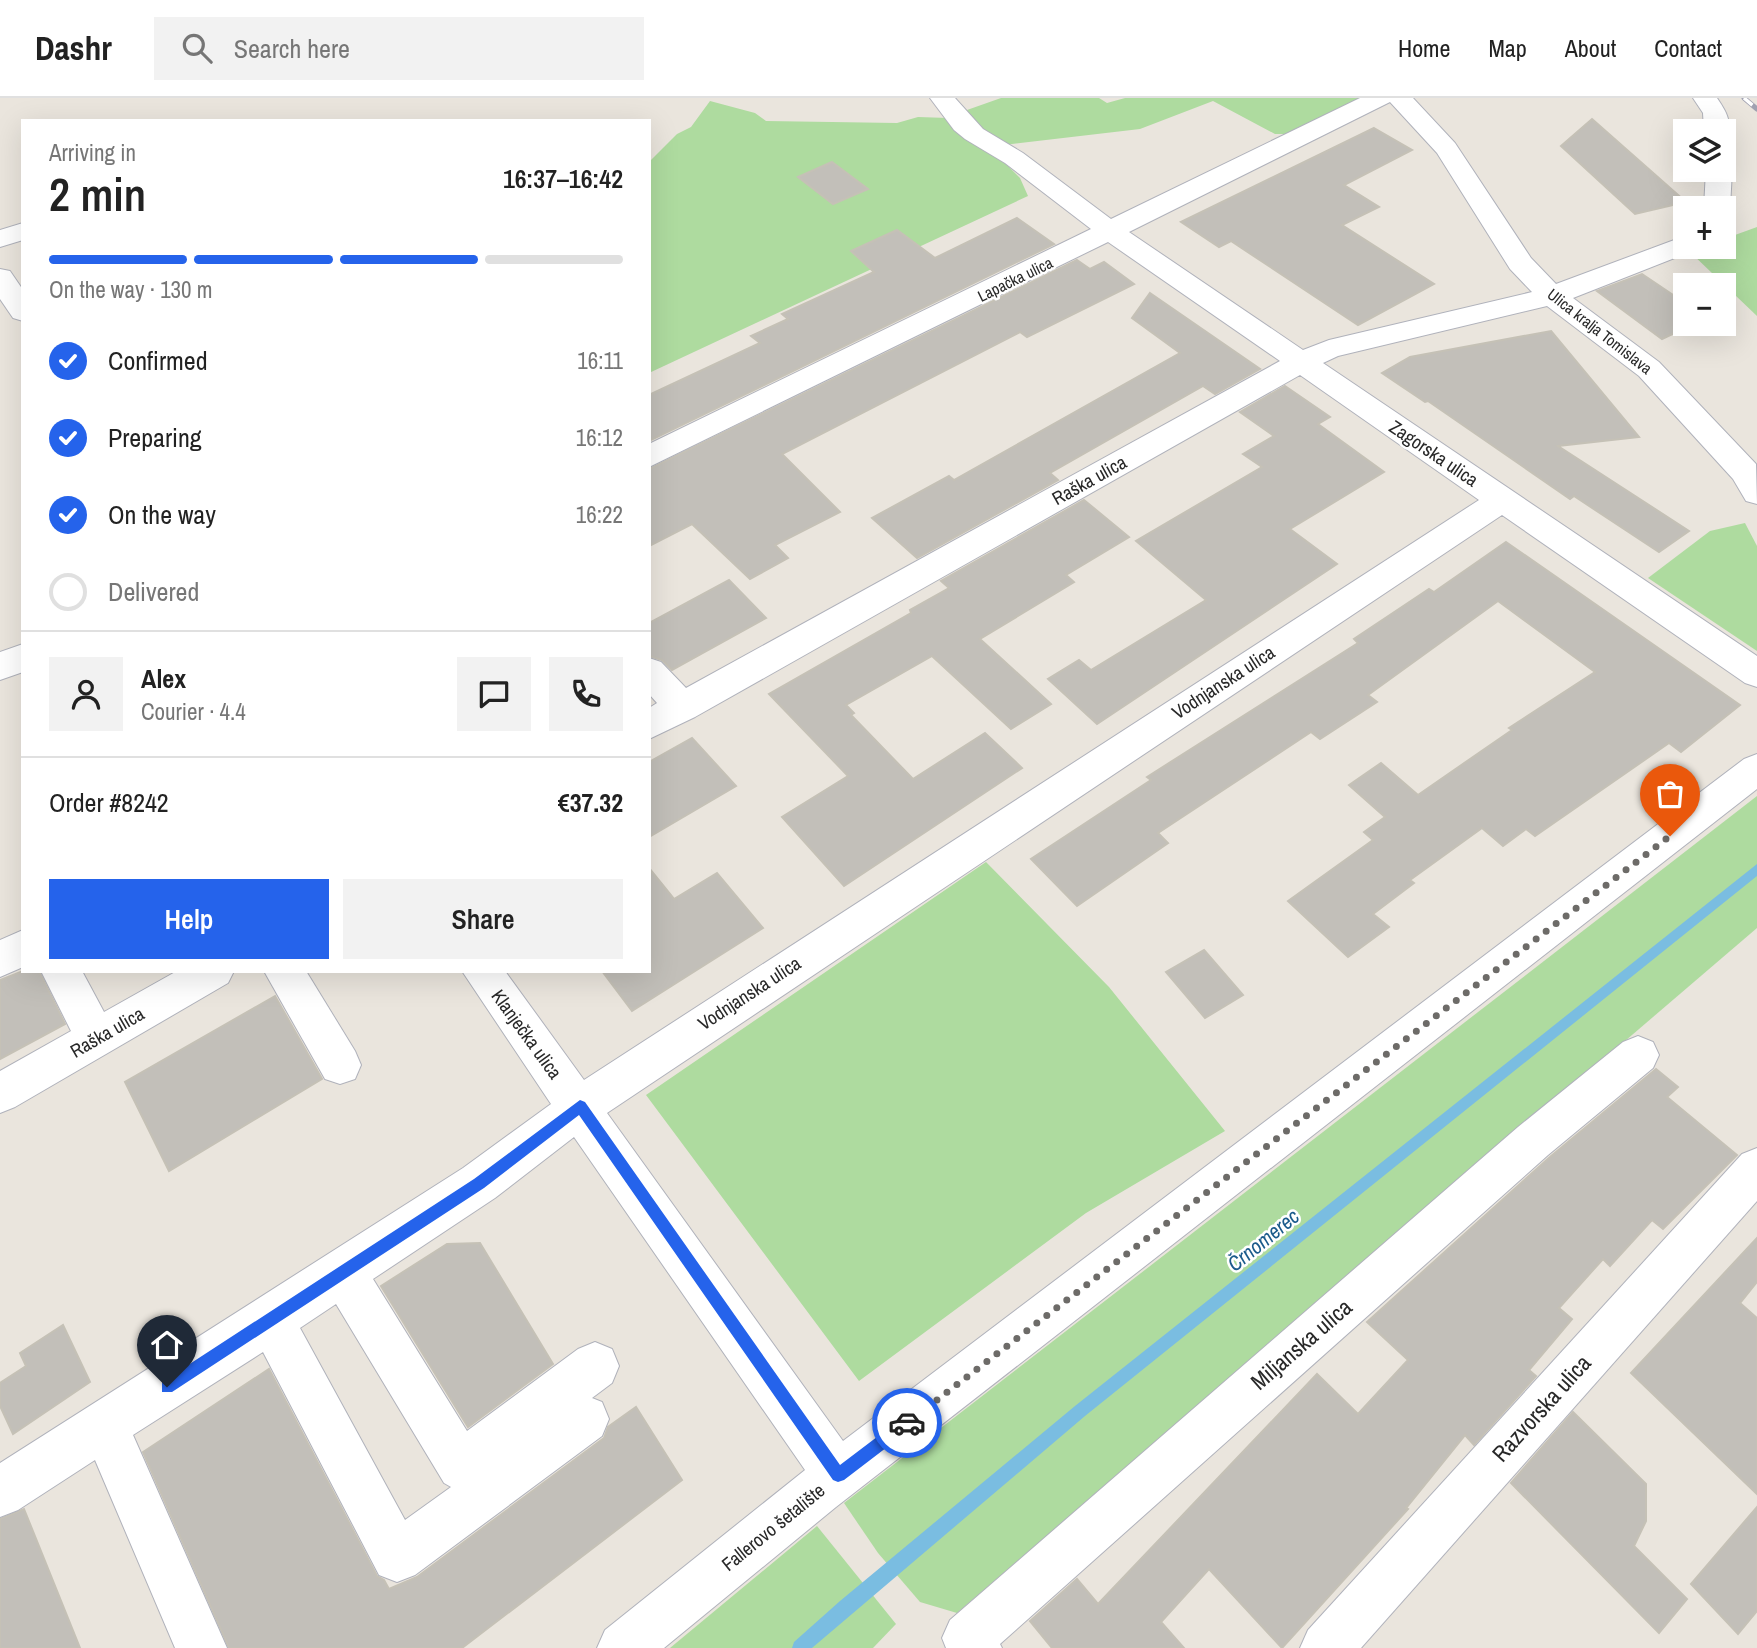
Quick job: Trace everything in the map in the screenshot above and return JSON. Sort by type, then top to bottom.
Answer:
[{"type":"street","name":"Lapačka ulica","points":[[651,456],[1380,98]]},
{"type":"street","name":"Ulica kralja Tomislava","points":[[1399,98],[1446,148],[1520,263],[1552,296],[1649,369],[1745,472],[1757,493]]},
{"type":"street","points":[[1705,98],[1715,113],[1715,119]]},
{"type":"street","name":"Zagorska ulica","points":[[955,103],[963,125],[1021,164],[1111,232],[1757,674]]},
{"type":"street","points":[[0,239],[21,232]]},
{"type":"street","name":"Raška ulica","points":[[651,724],[1301,362],[1338,346],[1552,296],[1673,249]]},
{"type":"street","points":[[0,277],[21,309]]},
{"type":"street","name":"Vodnjanska ulica","points":[[0,1492],[343,1273],[479,1183],[580,1106],[1502,500]]},
{"type":"street","points":[[0,667],[21,658]]},
{"type":"street","points":[[651,673],[682,707]]},
{"type":"street","name":"Fallerovo šetalište","points":[[623,1648],[838,1475],[1757,769]]},
{"type":"street","points":[[0,960],[21,948]]},
{"type":"street","points":[[62,973],[96,1038]]},
{"type":"street","name":"Raška ulica","points":[[0,1093],[210,973]]},
{"type":"street","points":[[285,973],[340,1065]]},
{"type":"street","name":"Klanječka ulica","points":[[483,973],[580,1106],[838,1475]]},
{"type":"street","name":"Miljanska ulica","points":[[972,1643],[1533,1141],[1637,1055]]},
{"type":"street","name":"Razvorska ulica","points":[[1326,1648],[1757,1169]]},
{"type":"street","points":[[343,1273],[461,1466],[595,1366]]},
{"type":"street","points":[[271,1320],[397,1557],[585,1419]]},
{"type":"street","points":[[105,1427],[201,1648]]},
{"type":"green space","points":[[1001,98],[1099,98],[1107,103],[1125,98],[1374,98],[1298,134],[1275,134],[1213,101],[1140,129],[1004,145],[974,129],[967,110]]},
{"type":"green space","points":[[710,101],[755,113],[766,121],[897,123],[918,117],[948,118],[1001,159],[1020,178],[1028,196],[651,372],[651,160],[677,134],[691,127]]},
{"type":"green space","points":[[1757,227],[1757,316],[1736,296],[1736,273],[1712,273],[1697,259],[1736,259],[1736,235]]},
{"type":"green space","points":[[1745,523],[1757,546],[1757,651],[1648,578],[1710,531]]},
{"type":"green space","points":[[1757,796],[1757,928],[957,1613],[920,1602],[878,1553],[844,1503]]},
{"type":"green space","points":[[986,862],[1109,987],[1225,1131],[1086,1213],[859,1381],[646,1095]]},
{"type":"green space","points":[[817,1526],[896,1624],[873,1648],[670,1648]]},
{"type":"building","points":[[1592,119],[1679,196],[1673,196],[1673,205],[1635,214],[1561,146]]},
{"type":"building","points":[[1374,128],[1412,150],[1344,185],[1379,207],[1342,225],[1434,284],[1358,325],[1231,241],[1219,247],[1181,222]]},
{"type":"building","points":[[832,162],[868,189],[833,204],[798,177]]},
{"type":"building","points":[[1017,218],[1054,244],[651,440],[651,394],[760,343],[751,336],[788,319],[782,314],[874,272],[851,251],[897,230],[935,258]]},
{"type":"building","points":[[1077,260],[1090,269],[1104,262],[1134,284],[1027,337],[1020,332],[782,454],[840,512],[775,545],[788,558],[750,579],[692,524],[651,545],[651,468]]},
{"type":"building","points":[[1642,274],[1673,295],[1673,334],[1662,339],[1597,291]]},
{"type":"building","points":[[1150,293],[1260,369],[1215,394],[1203,386],[1050,473],[1058,480],[917,558],[872,518],[949,476],[954,480],[1180,353],[1132,318]]},
{"type":"building","points":[[1551,331],[1639,437],[1558,446],[1689,531],[1659,552],[1574,496],[1570,499],[1428,401],[1425,402],[1382,373],[1410,357]]},
{"type":"building","points":[[1285,386],[1330,417],[1318,424],[1384,472],[1290,529],[1337,564],[1097,724],[1048,679],[1079,660],[1091,670],[1206,600],[1136,541],[1262,467],[1243,454],[1274,436],[1240,412]]},
{"type":"building","points":[[1084,500],[1129,537],[1066,575],[1074,582],[980,639],[1051,704],[1011,729],[932,656],[846,705],[854,713],[851,715],[913,779],[985,733],[1022,768],[844,886],[782,817],[848,776],[769,694],[911,613],[910,610],[949,588],[941,581]]},
{"type":"building","points":[[1506,542],[1740,705],[1681,752],[1669,743],[1535,836],[1526,829],[1503,846],[1482,828],[1410,880],[1414,883],[1373,914],[1389,927],[1348,957],[1288,901],[1373,840],[1364,832],[1385,817],[1349,785],[1381,763],[1418,795],[1512,730],[1509,728],[1595,672],[1498,601],[1368,695],[1377,702],[1320,739],[1311,732],[1158,833],[1168,843],[1077,906],[1031,859],[1151,780],[1147,777],[1358,643],[1354,639],[1429,589],[1434,592]]},
{"type":"building","points":[[729,580],[766,618],[672,670],[662,660],[651,657],[651,622]]},
{"type":"building","points":[[692,738],[736,786],[651,836],[651,761]]},
{"type":"building","points":[[651,870],[674,899],[717,873],[763,928],[632,1011],[604,973],[651,973]]},
{"type":"building","points":[[1204,950],[1243,995],[1205,1018],[1166,972]]},
{"type":"building","points":[[21,972],[40,973],[65,1024],[0,1059],[0,980]]},
{"type":"building","points":[[275,996],[322,1079],[169,1171],[125,1082]]},
{"type":"building","points":[[1656,1069],[1678,1087],[1667,1097],[1737,1155],[1663,1229],[1652,1220],[1610,1266],[1603,1259],[1559,1308],[1572,1319],[1529,1370],[1536,1376],[1474,1445],[1465,1435],[1406,1508],[1408,1509],[1282,1648],[1209,1569],[1161,1622],[1184,1648],[1052,1648],[1030,1621],[1077,1579],[1098,1604],[1317,1374],[1358,1414],[1408,1360],[1367,1322],[1550,1157]]},
{"type":"building","points":[[1757,1238],[1757,1282],[1740,1303],[1757,1318],[1757,1494],[1631,1373]]},
{"type":"building","points":[[480,1243],[553,1364],[468,1427],[381,1286],[447,1244]]},
{"type":"building","points":[[63,1325],[90,1382],[13,1434],[0,1406],[0,1383],[26,1366],[20,1353]]},
{"type":"building","points":[[269,1369],[377,1576],[384,1580],[389,1589],[417,1577],[604,1438],[608,1427],[636,1407],[682,1480],[462,1648],[229,1648],[143,1452]]},
{"type":"building","points":[[1573,1412],[1646,1484],[1646,1521],[1634,1546],[1687,1599],[1659,1633],[1511,1483]]},
{"type":"building","points":[[1757,1507],[1757,1611],[1738,1634],[1691,1584]]},
{"type":"building","points":[[24,1509],[80,1648],[0,1648],[0,1519]]},
{"type":"waterway","name":"Črnomerec","points":[[800,1648],[1080,1411],[1757,869]]},
{"type":"railway","points":[[1744,98],[1757,109]]},
{"type":"way so far","points":[[907,1423],[1670,836]]},
{"type":"route","points":[[167,1387],[479,1183],[580,1106],[838,1475],[907,1423]]}]
